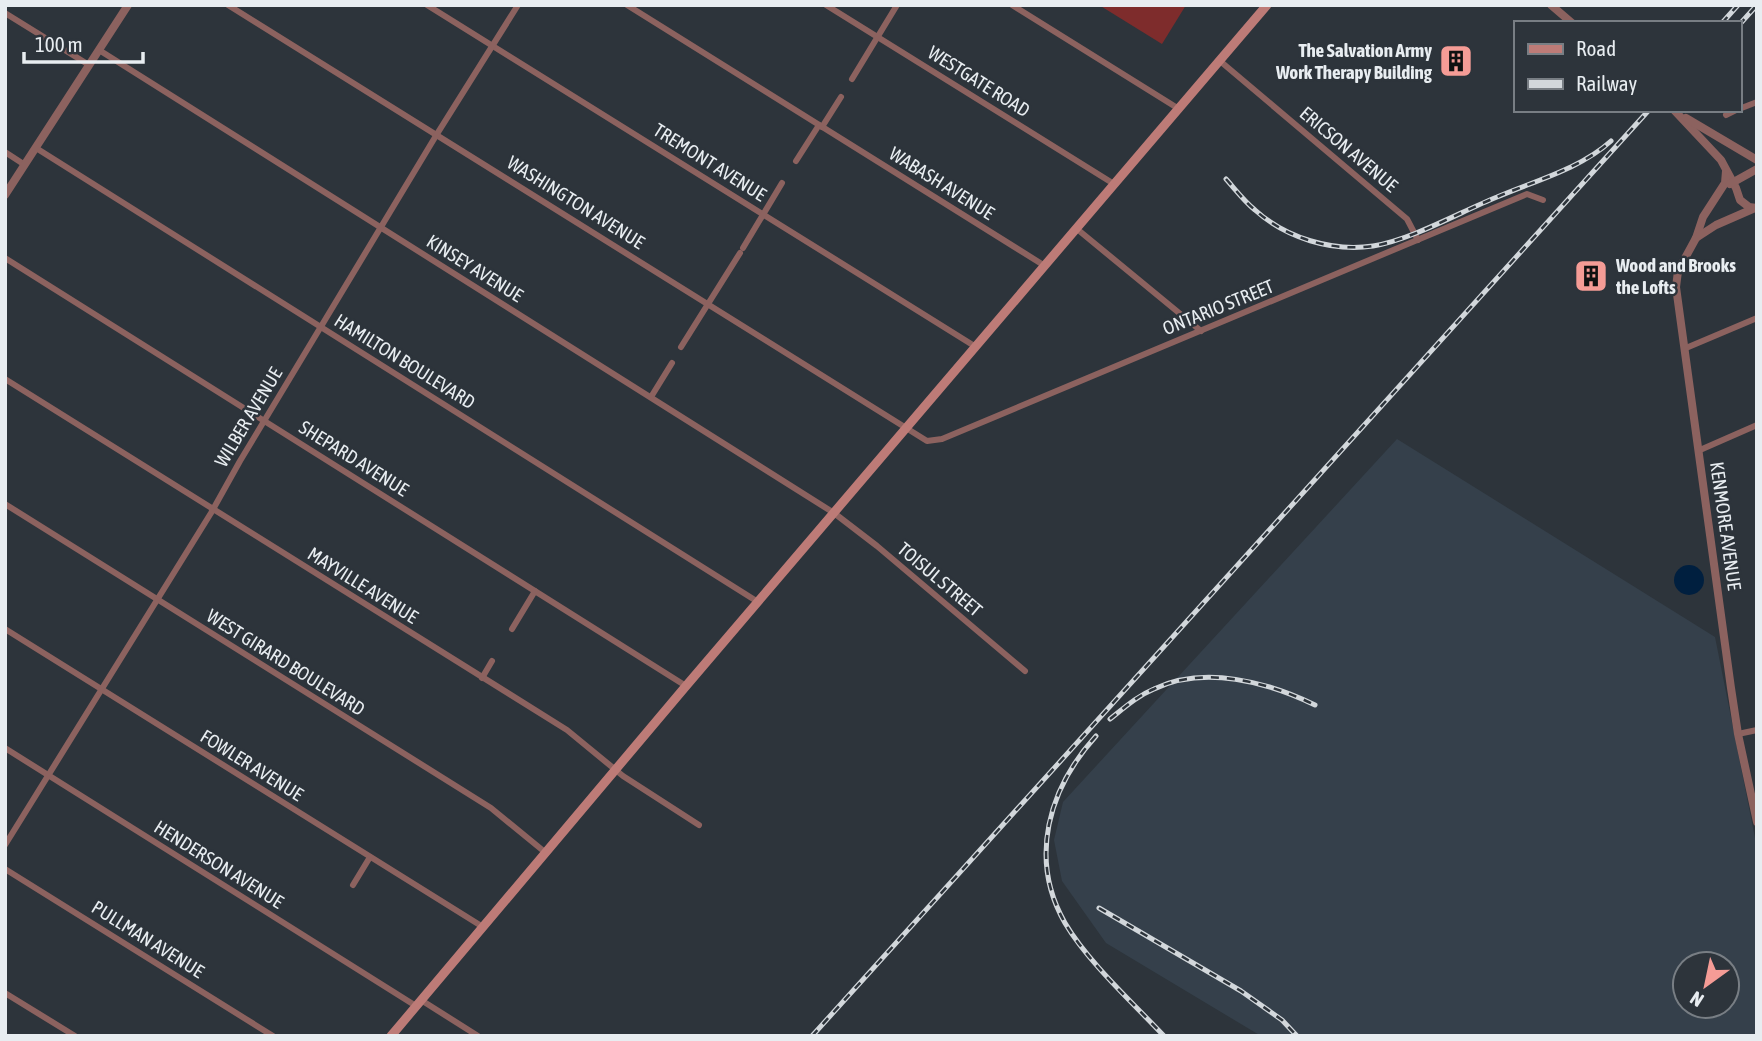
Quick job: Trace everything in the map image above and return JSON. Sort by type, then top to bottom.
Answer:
[{"type":"main road","points":[[391,1036],[1267,5]]},
{"type":"street","points":[[5,195],[128,5]]},
{"type":"street","name":"WASHINGTON AVENUE","points":[[228,5],[907,427]]},
{"type":"street","name":"TREMONT AVENUE","points":[[427,5],[976,347]]},
{"type":"street","name":"WILBER AVENUE","points":[[5,845],[213,510],[264,420],[518,5]]},
{"type":"street","name":"WABASH AVENUE","points":[[627,5],[1045,266]]},
{"type":"street","name":"WESTGATE ROAD","points":[[826,5],[1114,184]]},
{"type":"street","points":[[852,79],[898,5]]},
{"type":"street","points":[[1012,5],[1179,109]]},
{"type":"street","points":[[1551,5],[1570,21]]},
{"type":"street","points":[[5,13],[89,65]]},
{"type":"street","name":"KINSEY AVENUE","points":[[99,50],[834,513]]},
{"type":"street","name":"ERICSON AVENUE","points":[[1220,61],[1407,219],[1418,240]]},
{"type":"street","points":[[796,161],[841,97]]},
{"type":"street","name":"KENMORE AVENUE","points":[[1676,112],[1754,164]]},
{"type":"street","name":"KENMORE AVENUE","points":[[1676,112],[1715,153],[1731,184],[1703,217],[1696,238],[1678,271],[1676,286],[1738,734],[1757,822]]},
{"type":"street","points":[[1726,114],[1732,112]]},
{"type":"street","name":"HAMILTON BOULEVARD","points":[[36,148],[758,601]]},
{"type":"street","points":[[5,152],[25,164]]},
{"type":"street","points":[[1754,164],[1731,184],[1740,200],[1749,207],[1756,208]]},
{"type":"street","points":[[681,347],[782,183]]},
{"type":"street","name":"ONTARIO STREET","points":[[907,427],[927,441],[942,439],[1527,194],[1543,200]]},
{"type":"street","points":[[1696,238],[1716,225],[1756,208]]},
{"type":"street","points":[[1077,229],[1201,331]]},
{"type":"street","name":"SHEPARD AVENUE","points":[[5,258],[686,686]]},
{"type":"street","points":[[1686,348],[1757,318]]},
{"type":"street","points":[[651,397],[672,363]]},
{"type":"street","name":"MAYVILLE AVENUE","points":[[5,379],[567,730],[615,770],[699,825]]},
{"type":"street","points":[[1700,450],[1757,425]]},
{"type":"street","name":"WEST GIRARD BOULEVARD","points":[[5,504],[491,808],[546,853]]},
{"type":"street","name":"TOISUL STREET","points":[[834,513],[1025,671]]},
{"type":"street","points":[[512,629],[535,591]]},
{"type":"street","name":"FOWLER AVENUE","points":[[5,629],[483,927]]},
{"type":"street","points":[[482,678],[492,661]]},
{"type":"street","points":[[1738,734],[1757,730]]},
{"type":"street","name":"HENDERSON AVENUE","points":[[5,748],[419,1003],[478,1036]]},
{"type":"street","points":[[353,885],[370,857]]},
{"type":"street","name":"PULLMAN AVENUE","points":[[5,869],[273,1036]]},
{"type":"street","points":[[5,993],[75,1036]]},
{"type":"shaded area","points":[[1099,5],[1186,5],[1162,44]]},
{"type":"shaded area","points":[[1397,439],[1715,637],[1757,848],[1757,1036],[1261,1036],[1106,943],[1062,881],[1054,840],[1063,802]]},
{"type":"water","points":[[1689,565],[1699,570],[1704,580],[1699,590],[1689,595],[1679,590],[1674,580],[1679,570]]},
{"type":"railway","points":[[1724,21],[1738,5]]},
{"type":"railway","points":[[1741,23],[1757,5]]},
{"type":"railway","points":[[812,1036],[1647,112]]},
{"type":"railway","points":[[1226,179],[1243,199],[1267,220],[1295,235],[1326,245],[1373,246],[1419,232],[1556,174],[1599,151],[1611,141]]},
{"type":"railway","points":[[1110,719],[1148,692],[1173,682],[1194,678],[1236,679],[1277,689],[1315,705]]},
{"type":"railway","points":[[1096,736],[1066,778],[1056,801],[1046,849],[1048,874],[1054,898],[1075,938],[1111,981],[1164,1036]]},
{"type":"railway","points":[[1099,908],[1241,991],[1282,1020],[1297,1036]]},
{"type":"place","name":"The Salvation Army Work Therapy Building","points":[[1456,61]]},
{"type":"place","name":"Wood and Brooks the Lofts","points":[[1591,276]]}]
